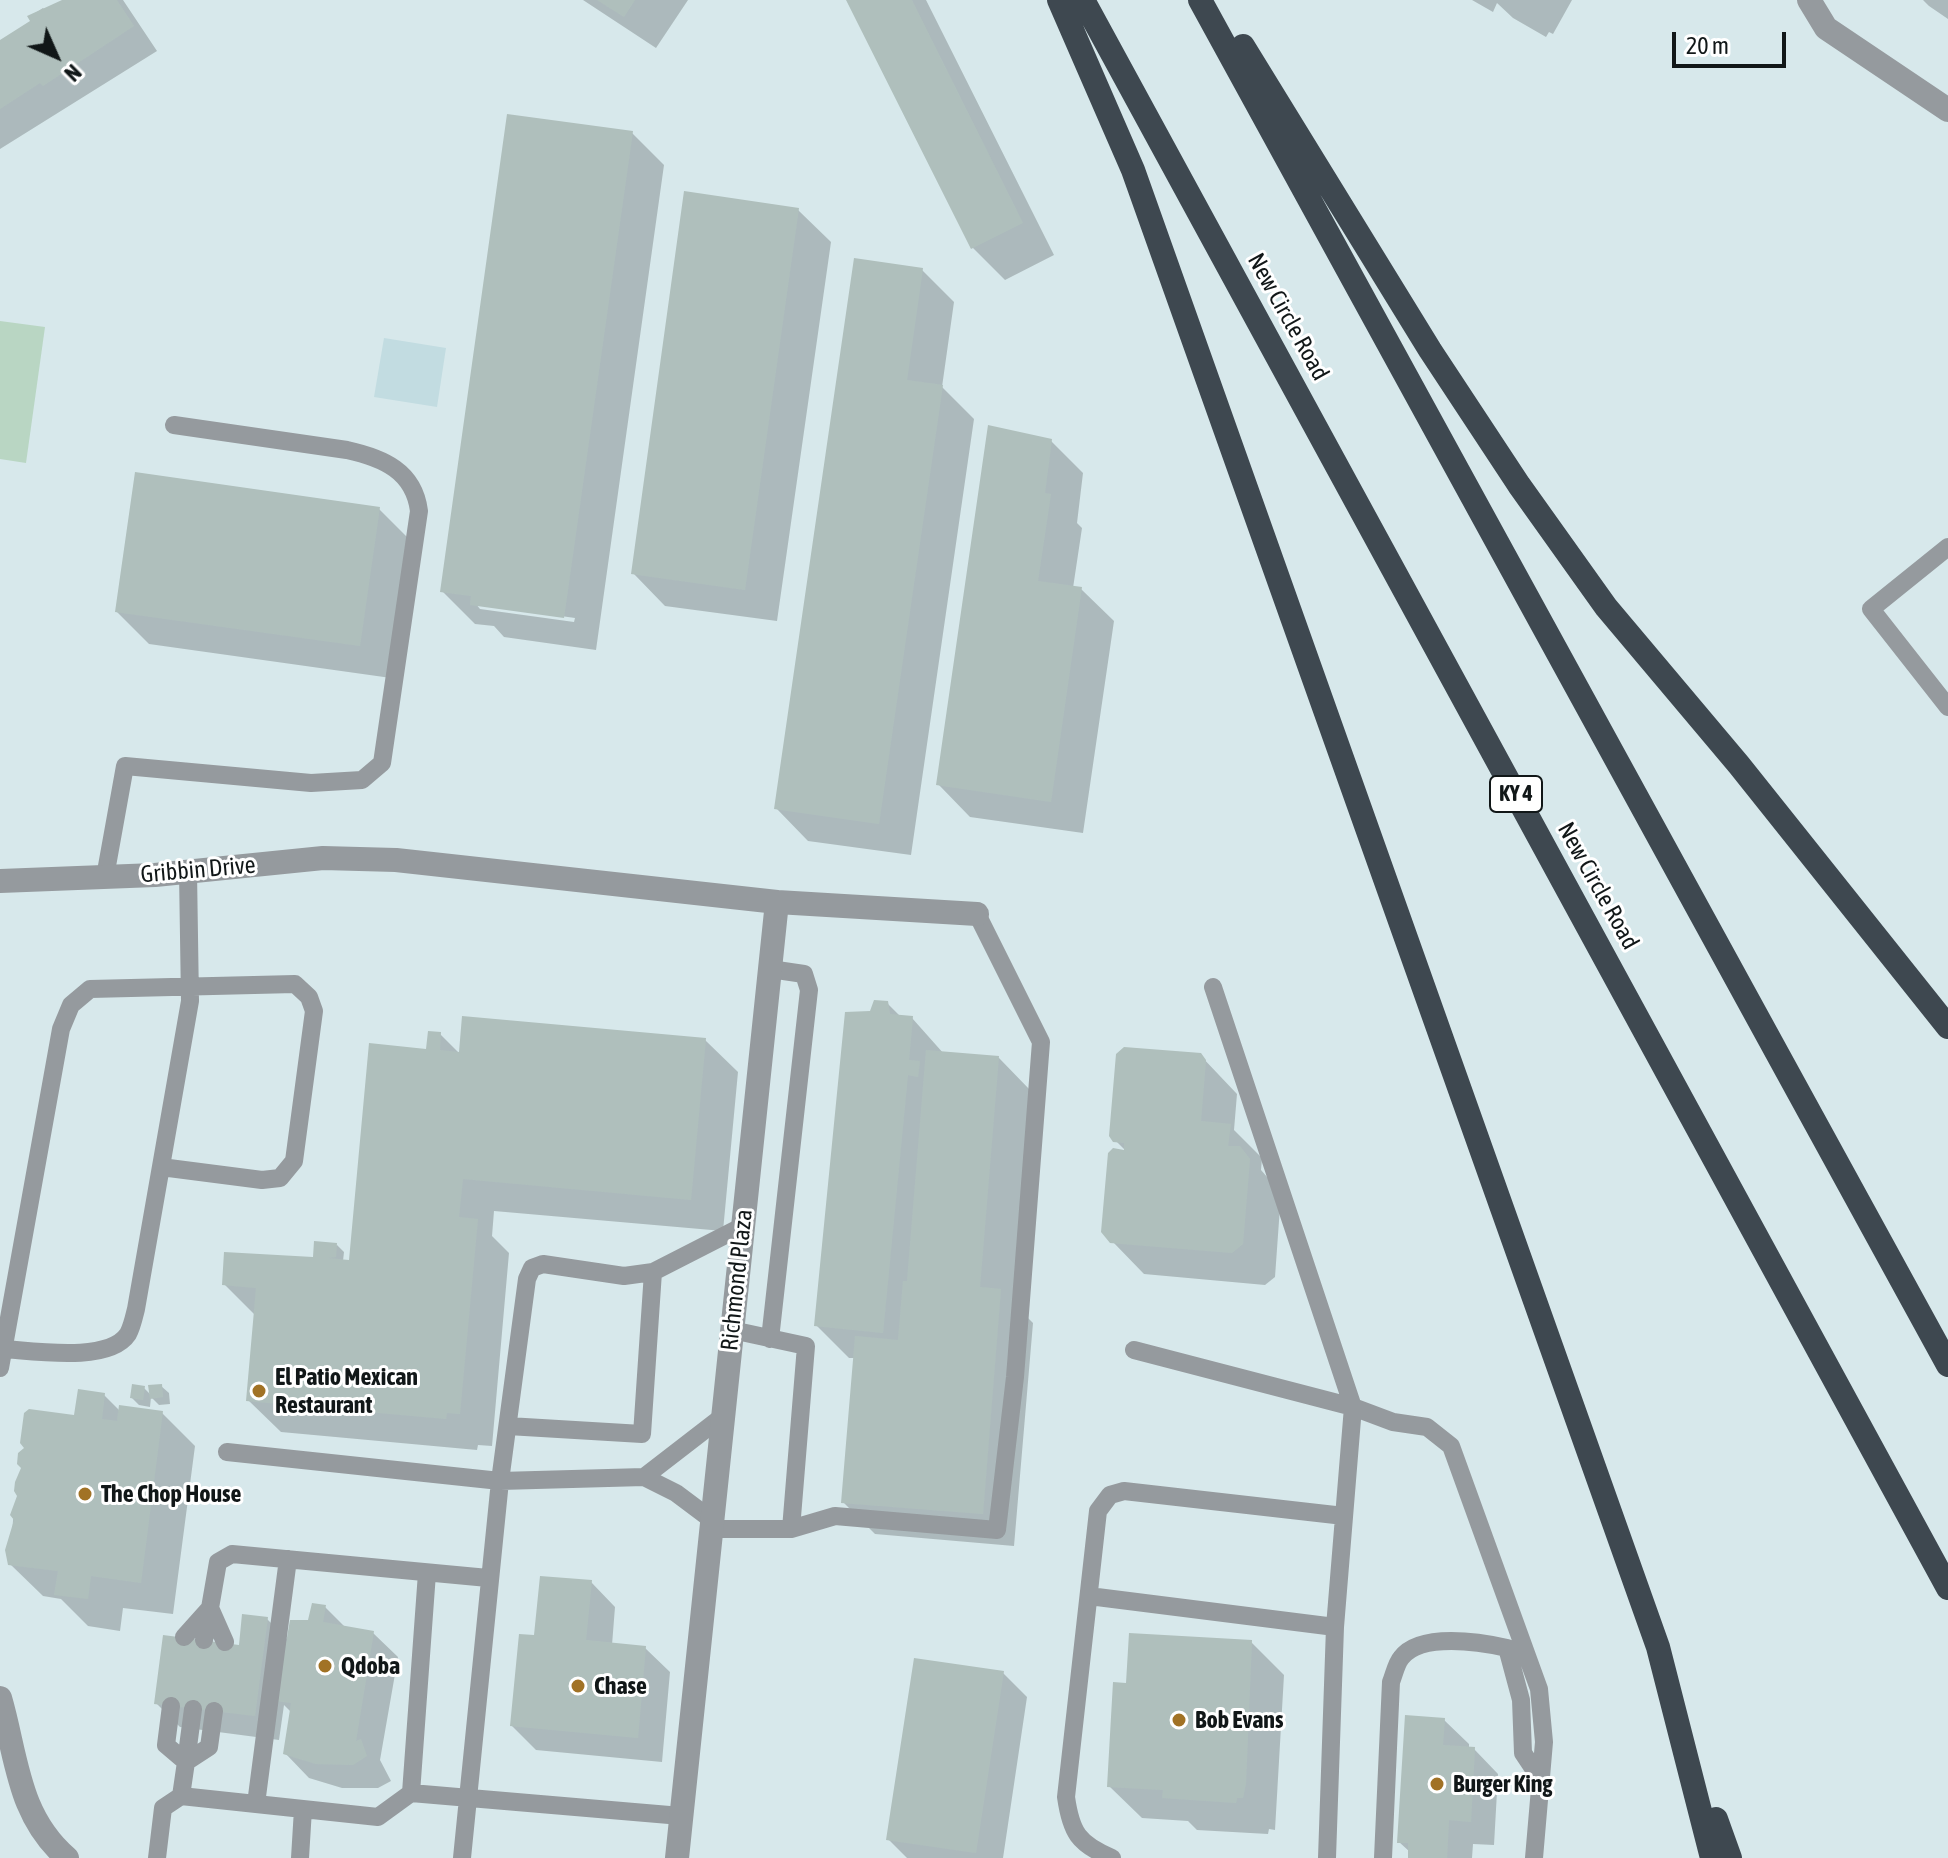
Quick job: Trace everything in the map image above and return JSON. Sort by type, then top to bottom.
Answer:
[{"type":"highway","points":[[1059,0],[1133,170],[1226,424],[1658,1647],[1712,1858]]},
{"type":"highway","name":"New Circle Road","points":[[1083,0],[1948,1588]]},
{"type":"highway","points":[[1200,0],[1948,1365]]},
{"type":"highway","points":[[1214,0],[1430,350],[1519,485],[1606,607],[1739,765],[1948,1027]]},
{"type":"highway","points":[[1670,1693],[1730,1858]]},
{"type":"street","points":[[1809,0],[1826,28],[1948,110]]},
{"type":"street","name":"Gribbin Drive","points":[[0,881],[188,872],[323,858],[396,860],[777,902]]},
{"type":"street","points":[[777,902],[977,914]]},
{"type":"street","name":"Richmond Plaza","points":[[677,1858],[777,902]]},
{"type":"street","points":[[0,1698],[19,1786],[54,1847],[67,1858]]},
{"type":"lane","points":[[105,877],[125,766],[311,783],[362,780],[382,763],[419,511],[417,495],[406,475],[373,455],[174,425]]},
{"type":"lane","points":[[1948,547],[1871,609],[1948,707]]},
{"type":"lane","points":[[3,1349],[86,1353],[110,1347],[127,1335],[136,1309],[190,987],[188,872]]},
{"type":"lane","points":[[227,1452],[500,1481],[644,1477],[676,1493],[712,1524],[791,1529],[835,1516],[997,1530],[1015,1377],[1041,1042],[977,914]]},
{"type":"lane","points":[[770,969],[804,974],[809,990],[770,1339]]},
{"type":"lane","points":[[0,1368],[61,1029],[71,1005],[90,989],[295,984],[309,997],[314,1011],[294,1161],[280,1178],[262,1180],[161,1167]]},
{"type":"lane","points":[[1213,987],[1353,1407],[1335,1627],[1327,1858]]},
{"type":"lane","points":[[462,1858],[488,1578],[527,1279],[532,1268],[543,1264],[624,1276],[653,1272],[743,1226]]},
{"type":"lane","points":[[508,1426],[642,1434],[653,1272]]},
{"type":"lane","points":[[732,1330],[806,1346],[791,1529]]},
{"type":"lane","points":[[1134,1350],[1353,1407],[1393,1422],[1427,1427],[1451,1446],[1539,1689],[1544,1742],[1534,1858]]},
{"type":"lane","points":[[644,1477],[723,1416]]},
{"type":"lane","points":[[1112,1858],[1089,1848],[1070,1826],[1066,1797],[1098,1511],[1110,1495],[1124,1491],[1344,1516]]},
{"type":"lane","points":[[204,1640],[218,1562],[232,1554],[488,1578]]},
{"type":"lane","points":[[256,1804],[288,1559]]},
{"type":"lane","points":[[411,1793],[427,1573]]},
{"type":"lane","points":[[1089,1596],[1335,1627]]},
{"type":"lane","points":[[184,1637],[210,1608]]},
{"type":"lane","points":[[210,1608],[225,1642]]},
{"type":"lane","points":[[1383,1858],[1391,1682],[1402,1657],[1417,1647],[1447,1641],[1479,1641],[1507,1648],[1521,1700],[1523,1753],[1541,1780]]},
{"type":"lane","points":[[171,1706],[166,1745],[186,1762]]},
{"type":"lane","points":[[181,1796],[193,1709]]},
{"type":"lane","points":[[186,1762],[209,1747],[214,1711]]},
{"type":"lane","points":[[157,1858],[163,1808],[181,1796],[378,1817],[411,1793],[681,1816]]},
{"type":"lane","points":[[300,1858],[303,1809]]},
{"type":"shaded area","points":[[384,338],[446,348],[437,407],[374,397]]},
{"type":"green space","points":[[0,321],[45,327],[26,463],[0,459]]},
{"type":"building","points":[[62,0],[117,0],[134,26],[43,86],[40,83],[0,109],[0,40],[30,21],[27,16]]},
{"type":"building","points":[[597,0],[635,0],[624,17]]},
{"type":"building","points":[[846,0],[912,0],[1023,223],[971,249]]},
{"type":"building","points":[[507,114],[633,131],[564,618],[470,605],[471,596],[440,592]]},
{"type":"building","points":[[684,191],[799,208],[745,590],[631,574]]},
{"type":"building","points":[[854,258],[923,268],[907,380],[943,385],[879,824],[774,809]]},
{"type":"building","points":[[988,425],[1052,439],[1045,493],[1051,494],[1038,581],[1082,587],[1051,802],[936,785]]},
{"type":"building","points":[[135,472],[380,507],[360,646],[115,612]]},
{"type":"building","points":[[874,1000],[888,1001],[890,1014],[913,1016],[909,1060],[920,1061],[918,1077],[908,1075],[883,1333],[814,1326],[845,1012],[870,1011]]},
{"type":"building","points":[[462,1016],[706,1038],[691,1200],[463,1179],[459,1217],[478,1219],[460,1414],[447,1413],[446,1419],[246,1401],[256,1288],[222,1285],[224,1252],[313,1257],[314,1241],[337,1243],[336,1257],[327,1258],[349,1260],[369,1043],[426,1049],[428,1031],[441,1032],[440,1050],[459,1052]]},
{"type":"building","points":[[1124,1047],[1201,1053],[1206,1060],[1201,1121],[1231,1124],[1228,1146],[1240,1146],[1250,1159],[1243,1244],[1232,1253],[1110,1243],[1101,1232],[1108,1153],[1113,1148],[1124,1150],[1124,1143],[1113,1142],[1109,1136],[1116,1054]]},
{"type":"building","points":[[926,1050],[999,1056],[980,1287],[1001,1289],[983,1514],[841,1503],[855,1336],[898,1340],[903,1281],[907,1281]]},
{"type":"building","points":[[132,1384],[145,1386],[143,1400],[130,1398]]},
{"type":"building","points":[[162,1384],[163,1397],[150,1399],[148,1385]]},
{"type":"building","name":"The Chop House","points":[[78,1389],[105,1393],[102,1419],[117,1421],[119,1405],[163,1411],[141,1583],[91,1576],[88,1599],[54,1595],[58,1571],[8,1565],[5,1550],[14,1520],[10,1515],[17,1496],[15,1482],[21,1468],[17,1464],[18,1453],[24,1448],[20,1443],[24,1413],[29,1409],[74,1415]]},
{"type":"building","name":"Chase","points":[[540,1576],[592,1580],[586,1640],[646,1646],[638,1738],[510,1726],[519,1634],[534,1635]]},
{"type":"building","name":"Qdoba","points":[[312,1603],[326,1605],[323,1622],[374,1631],[356,1741],[361,1739],[367,1756],[353,1765],[316,1764],[283,1754],[291,1703],[276,1701],[290,1620],[308,1620]]},
{"type":"building","points":[[242,1614],[268,1617],[255,1716],[154,1704],[163,1635],[239,1645]]},
{"type":"building","name":"Bob Evans","points":[[1129,1633],[1252,1640],[1246,1783],[1243,1798],[1237,1798],[1236,1803],[1162,1798],[1163,1790],[1107,1787],[1113,1682],[1126,1683]]},
{"type":"building","points":[[914,1658],[1004,1671],[976,1853],[886,1840]]},
{"type":"building","name":"Burger King","points":[[1405,1715],[1445,1718],[1443,1745],[1475,1747],[1471,1822],[1449,1820],[1447,1858],[1408,1858],[1408,1843],[1397,1843]]},
{"type":"place","name":"El Patio Mexican Restaurant","points":[[259,1391]]},
{"type":"place","name":"The Chop House","points":[[85,1494]]},
{"type":"place","name":"Qdoba","points":[[325,1666]]},
{"type":"place","name":"Chase","points":[[578,1686]]},
{"type":"place","name":"Bob Evans","points":[[1179,1720]]},
{"type":"place","name":"Burger King","points":[[1437,1784]]}]
